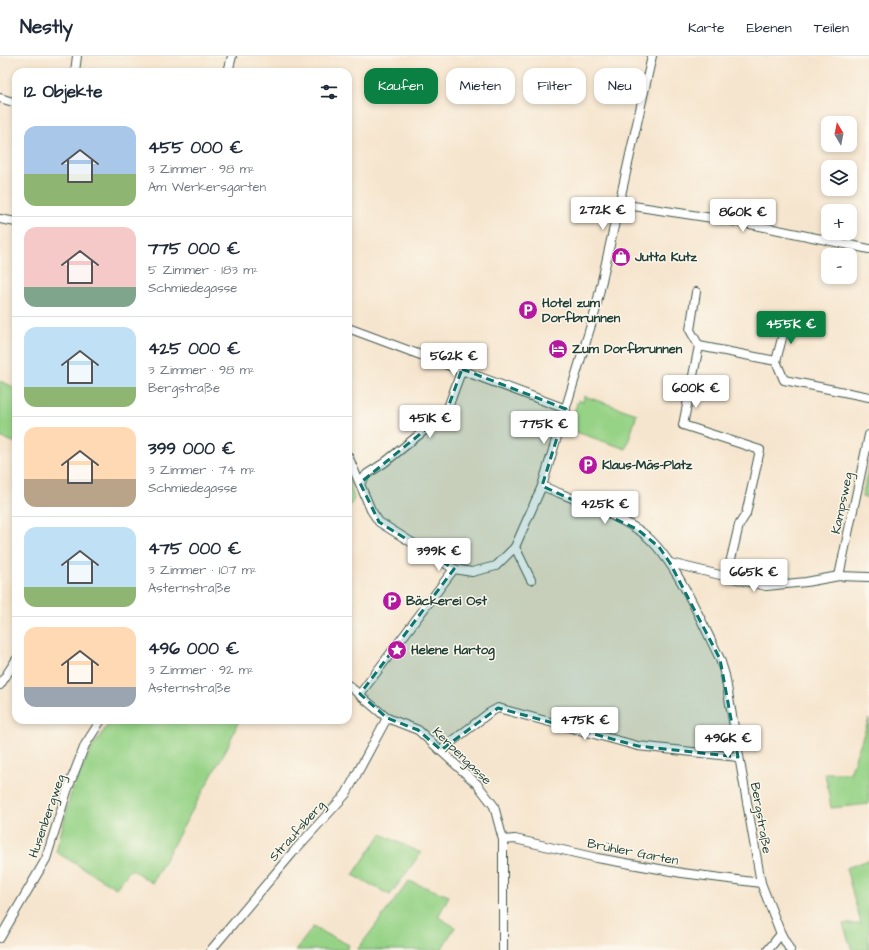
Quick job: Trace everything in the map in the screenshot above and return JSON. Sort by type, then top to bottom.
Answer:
[{"type":"street","points":[[76,68],[77,56]]},
{"type":"street","points":[[229,68],[232,56]]},
{"type":"street","points":[[352,465],[371,510],[379,522],[454,569],[472,572],[496,566],[515,547],[542,486],[595,312],[652,56]]},
{"type":"street","points":[[0,98],[12,102]]},
{"type":"street","points":[[620,204],[745,223],[869,249]]},
{"type":"street","points":[[0,219],[12,221]]},
{"type":"street","points":[[696,292],[690,330],[699,346],[683,425],[760,450],[746,514],[739,525],[727,576]]},
{"type":"street","points":[[786,323],[776,361],[784,380],[869,397]]},
{"type":"street","points":[[352,329],[462,369],[566,409]]},
{"type":"street","points":[[699,346],[776,361]]},
{"type":"street","points":[[360,483],[368,474],[446,413],[462,369]]},
{"type":"street","name":"Kampsweg","points":[[839,576],[869,435]]},
{"type":"street","name":"Bergstraße","points":[[542,486],[638,529],[659,548],[670,563],[720,658],[725,675],[761,883],[781,934],[790,950]]},
{"type":"street","points":[[515,547],[531,580]]},
{"type":"street","points":[[670,563],[766,586],[806,582],[839,576],[869,577]]},
{"type":"street","points":[[360,694],[454,569]]},
{"type":"street","points":[[0,685],[12,666]]},
{"type":"street","points":[[352,689],[387,718]]},
{"type":"street","points":[[441,750],[489,712],[498,708],[638,746],[738,757]]},
{"type":"street","name":"Kerpengasse","points":[[387,718],[418,730],[477,784],[494,806],[502,840],[503,950]]},
{"type":"street","name":"Straufsberg","points":[[211,950],[295,850],[346,794],[387,718]]},
{"type":"street","name":"Husenbergweg","points":[[0,938],[46,859],[67,791],[85,745],[98,724]]},
{"type":"street","name":"Brühler Garten","points":[[502,840],[515,839],[597,858],[682,874],[761,883]]},
{"type":"street","points":[[768,950],[781,934]]},
{"type":"highlighted area","points":[[462,369],[566,409],[542,486],[637,529],[659,547],[670,563],[720,659],[738,757],[638,746],[498,708],[441,750],[418,730],[387,718],[360,694],[454,569],[379,522],[360,483],[446,413]]},
{"type":"green space","points":[[0,381],[12,386],[12,442],[0,437]]},
{"type":"green space","points":[[584,396],[637,414],[626,449],[573,431],[575,424],[571,422],[578,400],[583,402]]},
{"type":"green space","points":[[869,465],[869,498],[862,497]]},
{"type":"green space","points":[[352,491],[354,499],[352,502]]},
{"type":"green space","points":[[869,719],[869,804],[831,808],[825,773],[850,773]]},
{"type":"green space","points":[[108,724],[237,724],[228,746],[152,883],[131,869],[116,888],[56,852],[71,793],[92,748]]},
{"type":"green space","points":[[381,834],[421,853],[390,895],[353,875]]},
{"type":"green space","points":[[869,860],[869,950],[852,950],[843,924],[861,924],[846,868]]},
{"type":"green space","points":[[409,881],[449,896],[438,917],[455,927],[441,950],[357,950]]},
{"type":"green space","points":[[313,927],[349,945],[346,950],[296,950]]},
{"type":"place","name":"Jutta Kutz","points":[[621,257]]},
{"type":"place","name":"Hotel zum Dorfbrunnen","points":[[528,310]]},
{"type":"place","name":"Zum Dorfbrunnen","points":[[558,349]]},
{"type":"place","name":"Klaus-Mäs-Platz","points":[[588,465]]},
{"type":"place","name":"Bäckerei Ost","points":[[392,601]]},
{"type":"place","name":"Helene Hartog","points":[[397,650]]}]
